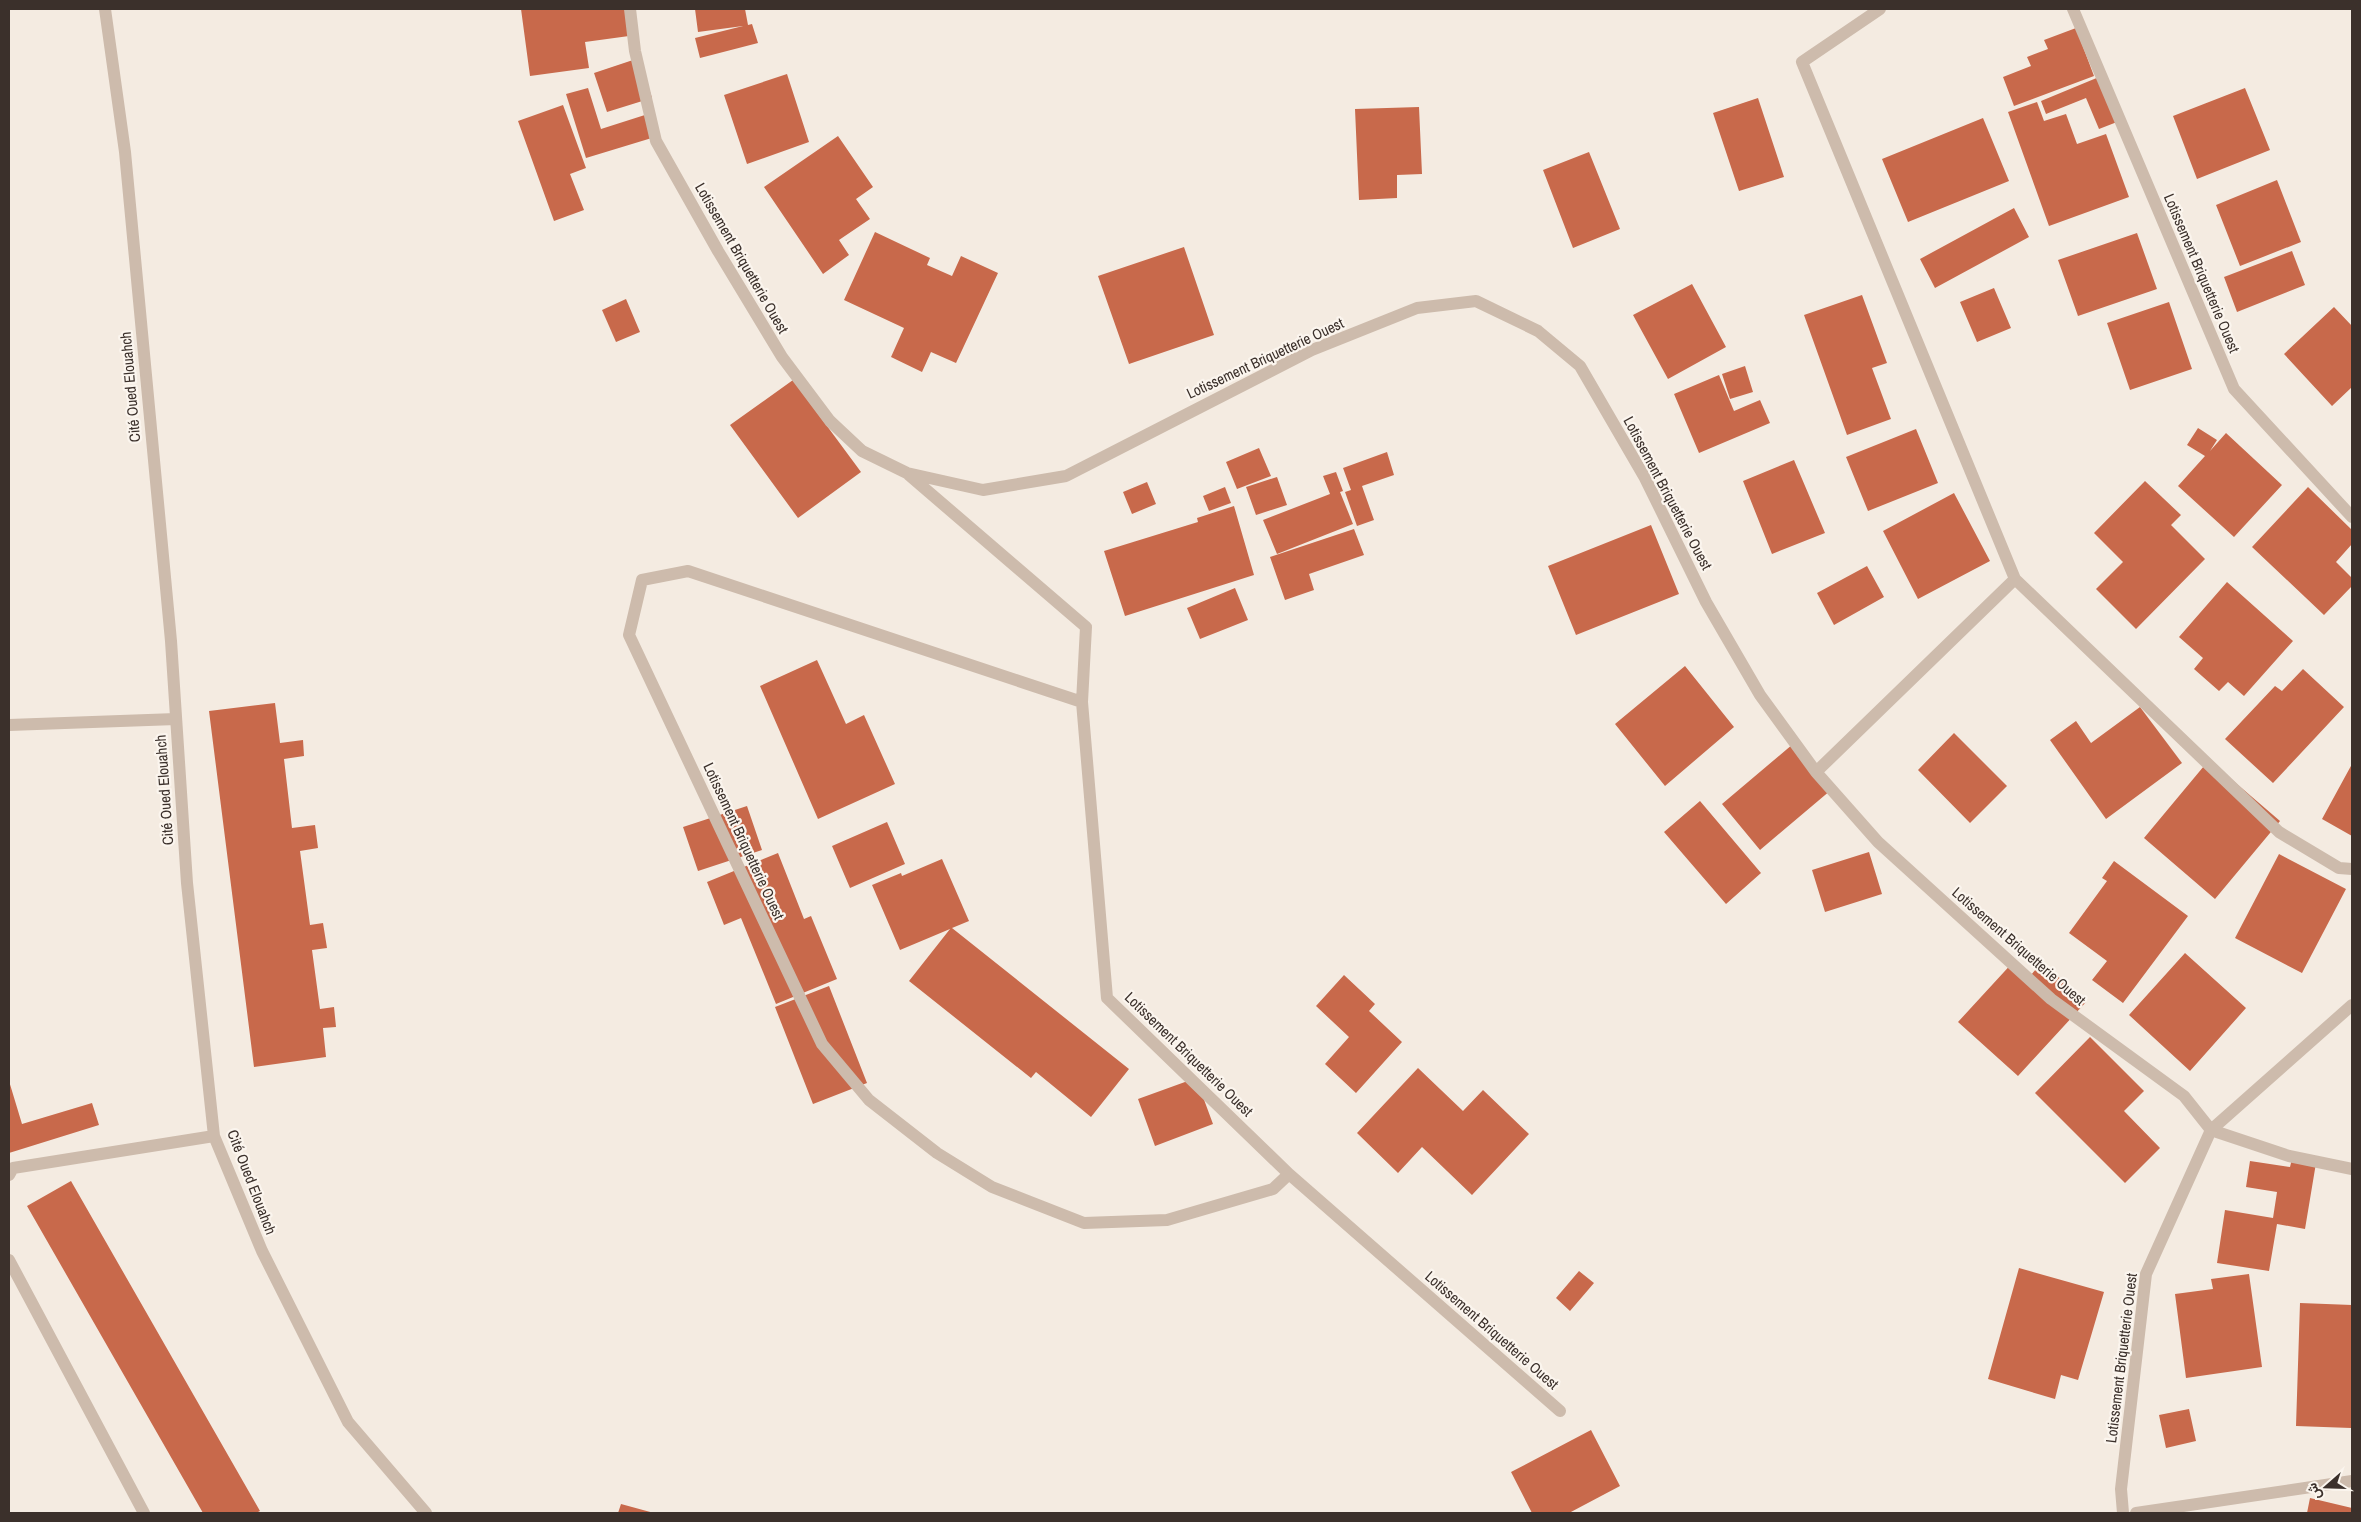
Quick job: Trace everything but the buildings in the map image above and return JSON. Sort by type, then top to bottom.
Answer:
[{"type":"street","name":"Cité Oued Elouahch","points":[[105,9],[125,152],[176,719],[187,883],[214,1136],[262,1251],[348,1422],[426,1513]]},
{"type":"street","name":"Lotissement Briquetterie Ouest","points":[[630,9],[635,51],[656,141],[728,268],[782,358],[830,421],[862,451],[907,473],[983,490],[1066,476],[1312,350],[1417,308],[1476,302],[1538,331],[1580,366],[1645,478],[1706,602],[1760,695],[1816,772],[1878,842],[1943,902],[2051,999],[2184,1096],[2211,1130]]},
{"type":"street","points":[[1880,9],[1802,62],[2015,579],[2279,832],[2339,868],[2352,869]]},
{"type":"street","name":"Lotissement Briquetterie Ouest","points":[[2073,9],[2234,389],[2352,517]]},
{"type":"street","name":"Lotissement Briquetterie Ouest","points":[[907,473],[1086,627],[1082,702],[1107,998],[1289,1174],[1560,1412]]},
{"type":"street","name":"Lotissement Briquetterie Ouest","points":[[1082,702],[688,571],[642,580],[629,635],[822,1044],[869,1100],[936,1153],[992,1187],[1084,1223],[1167,1220],[1273,1189],[1289,1174]]},
{"type":"street","points":[[1816,772],[2015,579]]},
{"type":"street","points":[[9,725],[176,719]]},
{"type":"street","name":"Lotissement Briquetterie Ouest","points":[[2123,1513],[2121,1489],[2146,1274],[2211,1130],[2352,1006]]},
{"type":"street","points":[[2211,1130],[2289,1156],[2352,1169]]},
{"type":"street","points":[[9,1175],[12,1168],[214,1136]]},
{"type":"street","points":[[9,1260],[144,1513]]},
{"type":"street","points":[[2136,1513],[2352,1482]]}]
